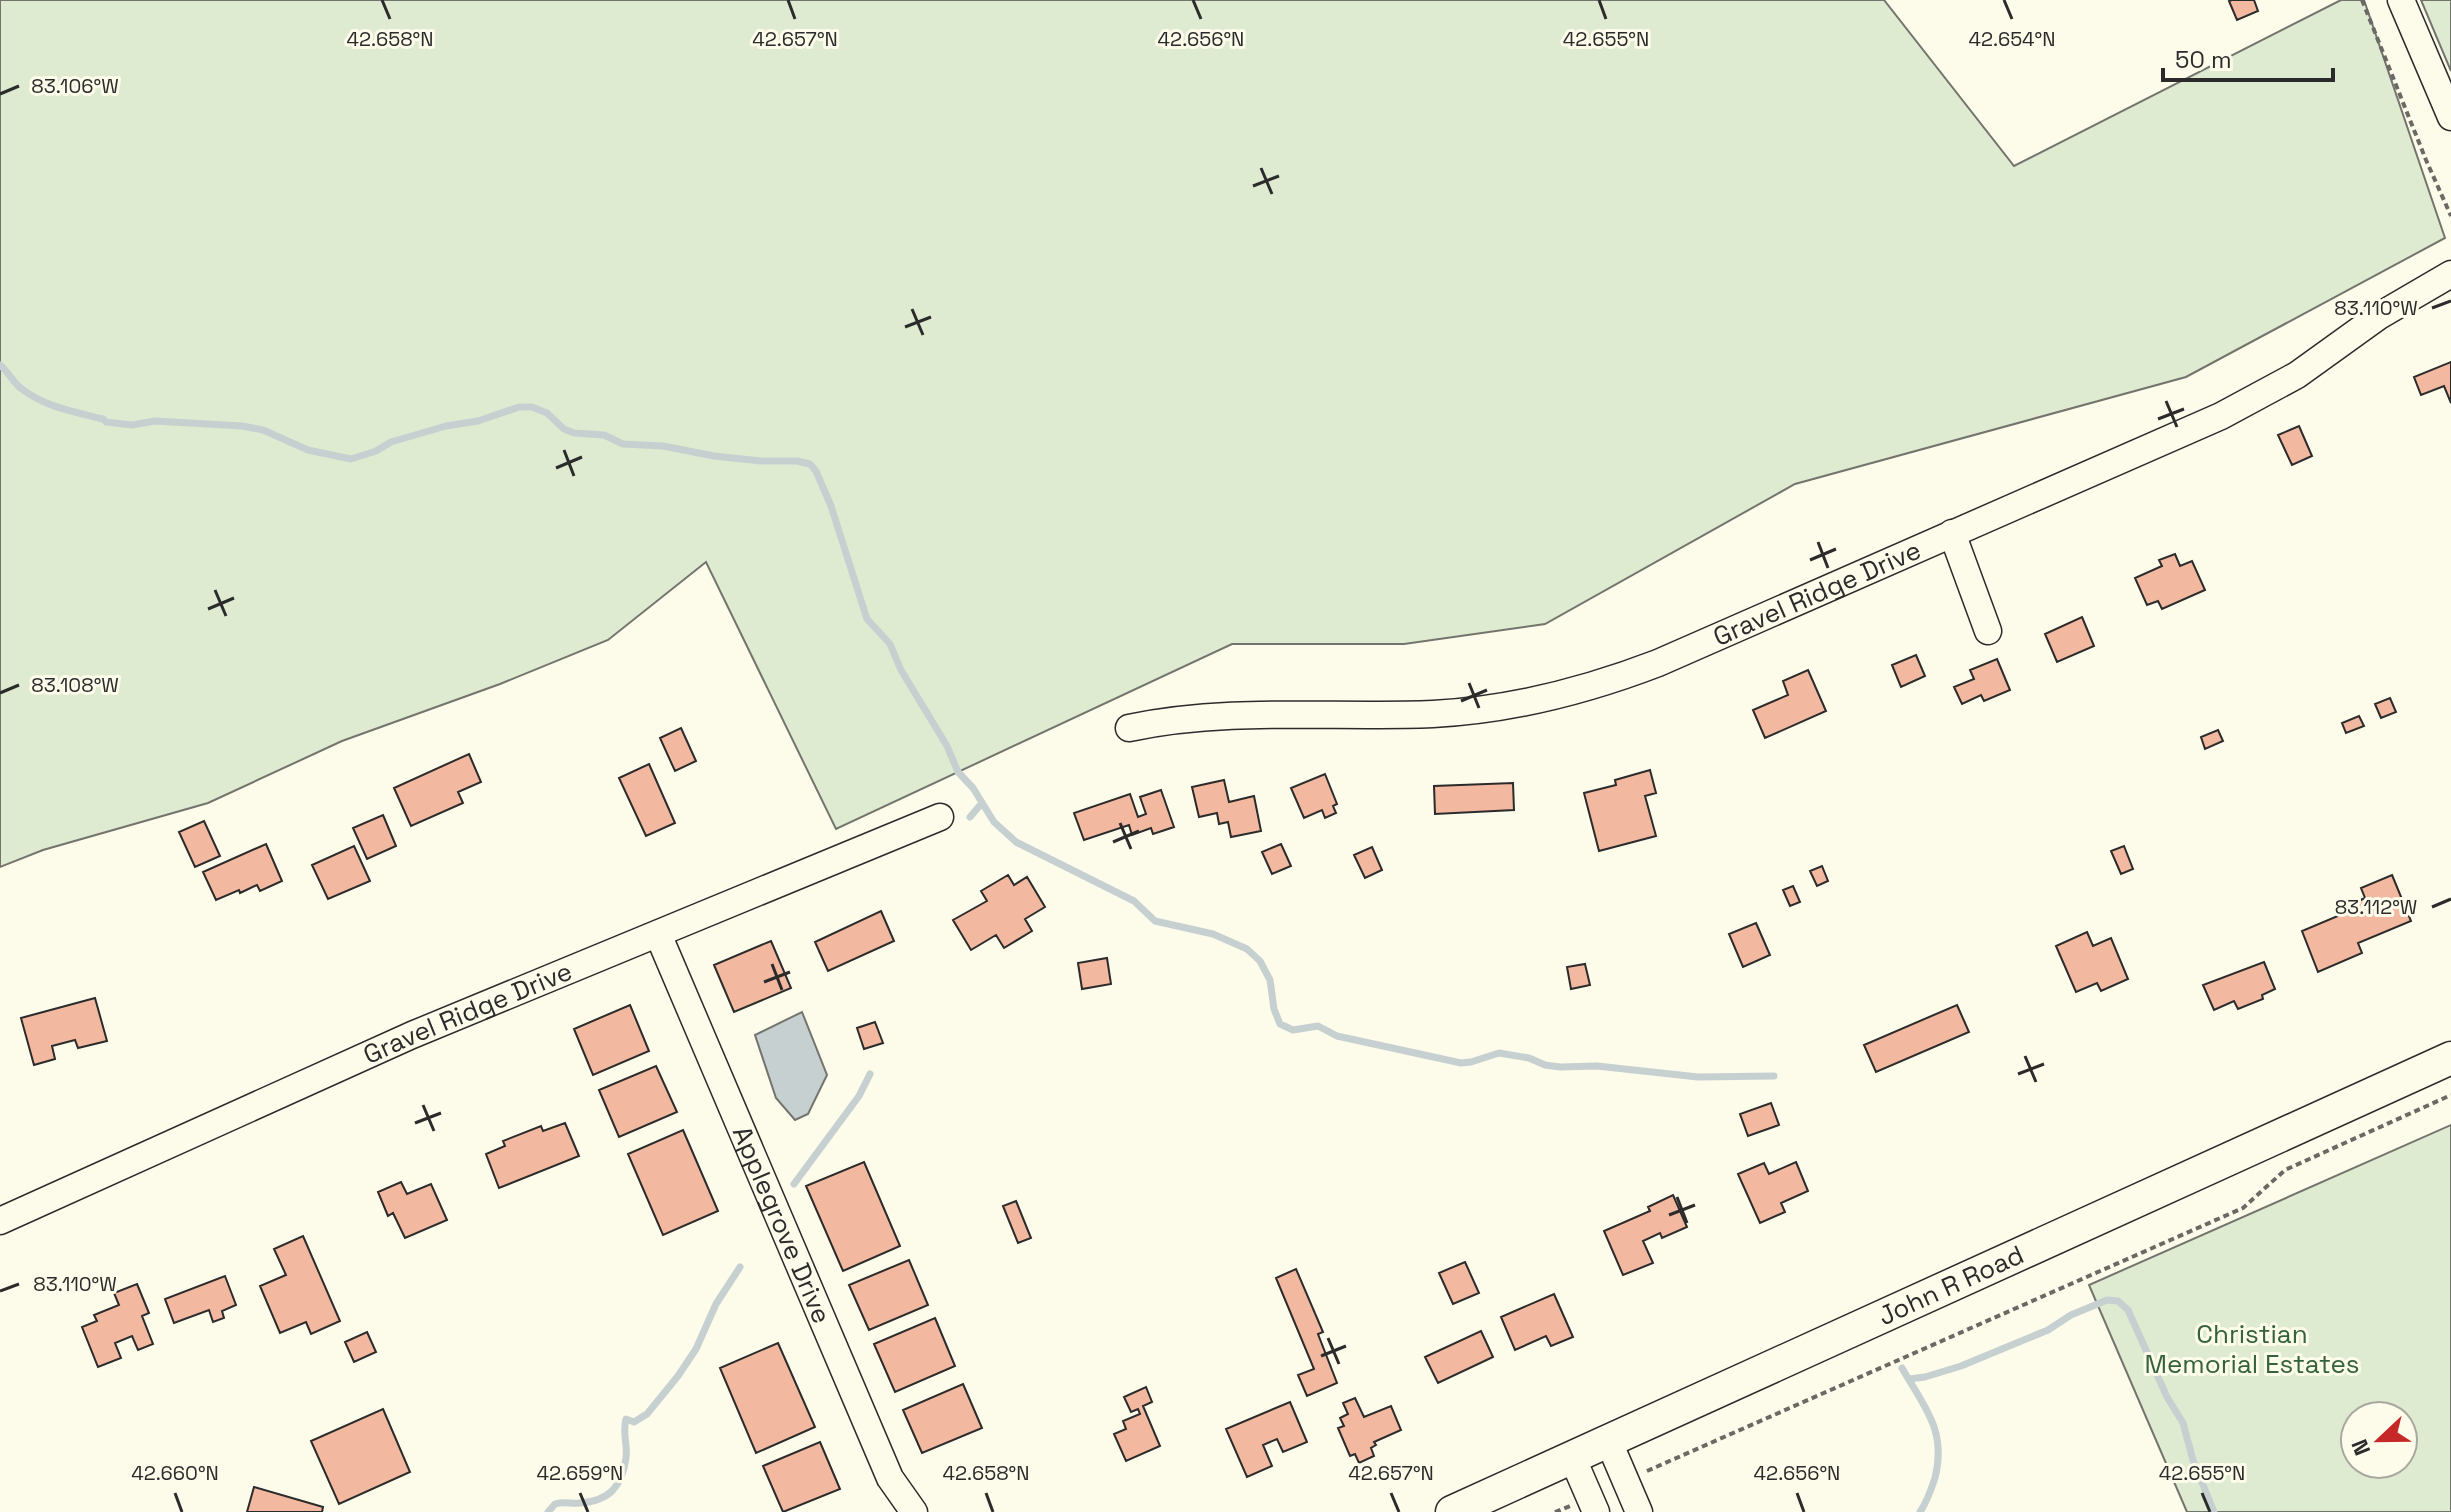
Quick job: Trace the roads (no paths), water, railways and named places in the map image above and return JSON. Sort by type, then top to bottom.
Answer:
[{"type":"main road","name":"John R Road","points":[[1452,1512],[2451,1058]]},
{"type":"street","points":[[2401,0],[2451,117]]},
{"type":"street","name":"Gravel Ridge Drive","points":[[1129,728],[1201,716],[1434,714],[1494,708],[1605,683],[1658,663],[2221,416],[2297,375],[2379,316],[2451,274]]},
{"type":"street","points":[[1952,533],[1988,631]]},
{"type":"street","name":"Gravel Ridge Drive","points":[[0,1221],[412,1035],[940,817]]},
{"type":"street","name":"Applegrove Drive","points":[[658,934],[884,1465],[914,1512]]},
{"type":"street","points":[[1609,1442],[1639,1512]]},
{"type":"street","points":[[1573,1459],[1593,1505]]},
{"type":"waterway","points":[[0,365],[19,387],[40,400],[106,422],[132,425],[155,421],[242,426],[263,430],[308,450],[351,459],[376,451],[391,442],[446,426],[478,421],[519,407],[532,407],[547,413],[564,429],[574,433],[604,435],[623,444],[810,464],[831,506],[867,619],[890,644],[901,670],[947,746],[958,772],[973,788],[994,822],[1016,842],[1134,901],[1155,921],[1213,934],[1247,949],[1260,961],[1270,980],[1274,1009],[1280,1024],[1293,1030],[1318,1026],[1337,1036],[1461,1063],[1499,1053],[1560,1067],[1597,1066],[1698,1077],[1774,1076]]},
{"type":"waterway","points":[[970,817],[982,803]]},
{"type":"waterway","points":[[794,1184],[859,1096],[870,1074]]},
{"type":"waterway","points":[[548,1512],[555,1504],[599,1499],[618,1484],[626,1458],[626,1419],[634,1422],[647,1414],[678,1376],[696,1349],[716,1304],[740,1267]]},
{"type":"waterway","points":[[1909,1379],[1961,1366],[2048,1330],[2071,1315],[2107,1300],[2118,1301],[2128,1310],[2167,1397],[2183,1423],[2193,1460],[2214,1512]]},
{"type":"waterway","points":[[1902,1368],[1925,1407],[1936,1432],[1938,1446],[1935,1478],[1920,1512]]},
{"type":"park label","name":"Christian Memorial Estates","points":[[2252,1349]]}]
